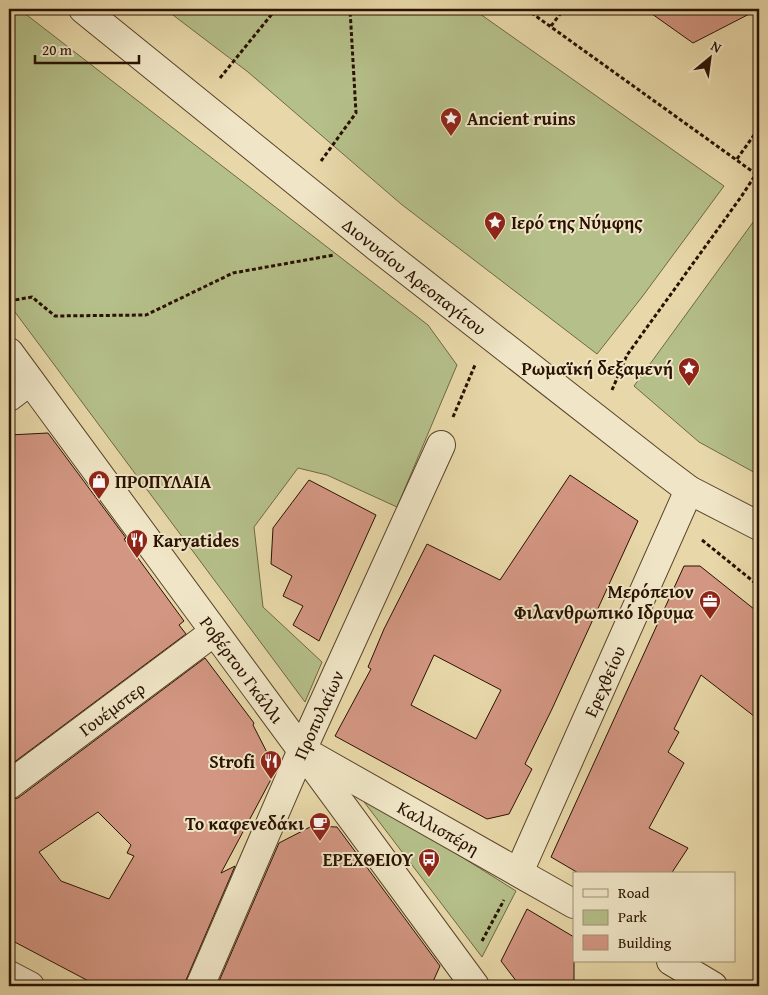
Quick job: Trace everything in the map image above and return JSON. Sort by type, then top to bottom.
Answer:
[{"type":"street","name":"Διονυσίου Αρεοπαγίτου","points":[[83,9],[377,247],[689,490],[759,526]]},
{"type":"street","name":"Ροβέρτου Γκάλλι","points":[[9,352],[302,750],[466,981]]},
{"type":"street","points":[[9,397],[30,381]]},
{"type":"street","name":"Προπυλαίων","points":[[200,986],[302,750],[441,445]]},
{"type":"street","name":"Ερεχθείου","points":[[519,872],[689,490]]},
{"type":"street","name":"Γουέμστερ","points":[[9,785],[214,632]]},
{"type":"street","name":"Καλλισπέρη","points":[[302,750],[573,903]]},
{"type":"street","points":[[672,962],[713,986]]},
{"type":"street","points":[[9,975],[30,986]]},
{"type":"path","points":[[233,63],[276,9]]},
{"type":"path","points":[[302,187],[356,113],[350,9]]},
{"type":"path","points":[[526,9],[756,174],[627,355],[600,420]]},
{"type":"path","points":[[551,26],[564,9]]},
{"type":"path","points":[[737,159],[759,128]]},
{"type":"path","points":[[9,301],[32,297],[55,316],[146,315],[233,273],[377,247]]},
{"type":"path","points":[[676,519],[759,586]]},
{"type":"path","points":[[466,981],[519,872]]},
{"type":"green space","points":[[9,9],[19,9],[428,325],[457,365],[397,507],[327,475],[298,468],[254,527],[263,607],[322,662],[305,702],[9,304]]},
{"type":"green space","points":[[165,9],[473,9],[724,186],[642,297],[597,354],[401,204],[248,72]]},
{"type":"green space","points":[[759,214],[759,475],[699,442],[634,386]]},
{"type":"green space","points":[[355,790],[516,891],[482,957]]},
{"type":"building","points":[[645,9],[759,9],[693,43]]},
{"type":"building","points":[[48,433],[126,538],[124,539],[184,621],[179,625],[186,634],[9,766],[9,435]]},
{"type":"building","points":[[570,475],[638,521],[525,764],[532,769],[509,814],[487,819],[335,736],[371,669],[368,667],[384,629],[427,544],[500,580]],"holes":[[[434,655],[501,690],[476,739],[411,705]]]},
{"type":"building","points":[[309,480],[376,515],[319,641],[293,625],[303,606],[283,596],[292,576],[271,564],[273,528]]},
{"type":"building","points":[[684,566],[700,566],[759,613],[759,720],[701,675],[674,729],[679,732],[668,752],[684,763],[649,828],[688,848],[672,872],[577,872],[551,857]]},
{"type":"building","points":[[205,658],[254,723],[253,725],[276,770],[221,873],[235,866],[185,986],[98,986],[9,939],[9,800],[18,798]],"holes":[[[98,812],[131,845],[127,853],[134,856],[109,899],[61,881],[39,852]]]},
{"type":"building","points":[[312,826],[337,827],[440,966],[431,986],[217,986],[279,843]]},
{"type":"building","points":[[527,909],[573,936],[574,986],[520,986],[501,961]]},
{"type":"place","name":"Ancient ruins","points":[[451,137]]},
{"type":"place","name":"Ιερό της Νύμφης","points":[[495,241]]},
{"type":"place","name":"Ρωμαϊκή δεξαμενή","points":[[689,387]]},
{"type":"place","name":"ΠΡΟΠΥΛΑΙΑ","points":[[99,500]]},
{"type":"place","name":"Karyatides","points":[[137,559]]},
{"type":"place","name":"Μερόπειον Φιλανθρωπικό Ιδρυμα","points":[[710,620]]},
{"type":"place","name":"Strofi","points":[[271,780]]},
{"type":"place","name":"Το καφενεδάκι","points":[[320,842]]},
{"type":"place","name":"ΕΡΕΧΘΕΙΟΥ","points":[[429,878]]}]
